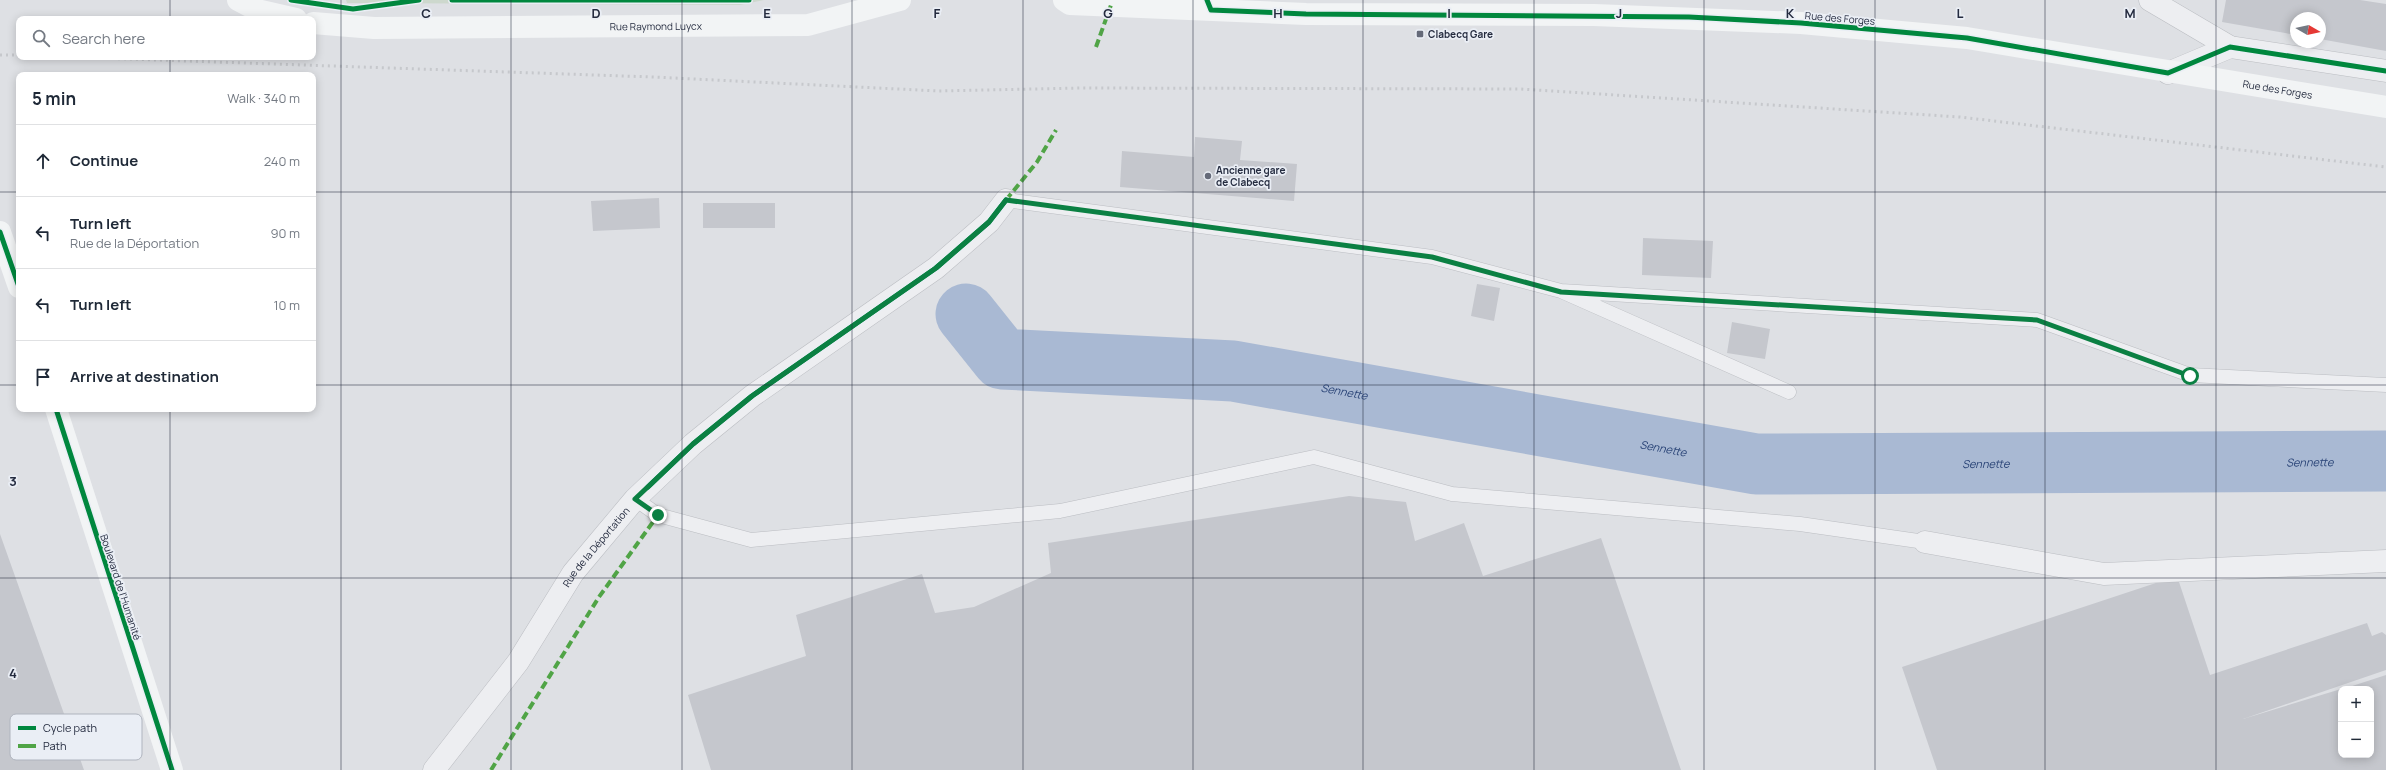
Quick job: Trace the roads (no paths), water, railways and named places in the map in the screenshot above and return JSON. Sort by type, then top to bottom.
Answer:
[{"type":"main road","points":[[238,0],[257,10],[283,16]]},
{"type":"main road","name":"Rue Raymond Luycx","points":[[316,23],[374,28],[808,25],[900,0]]},
{"type":"main road","name":"Rue des Forges","points":[[1064,0],[1070,4],[1147,8],[1209,5],[1306,14],[1681,17],[1801,23],[1967,38],[2386,107]]},
{"type":"main road","points":[[0,232],[16,279]]},
{"type":"main road","name":"Boulevard de l'Humanité","points":[[57,412],[172,770]]},
{"type":"street","points":[[2150,0],[2230,46],[2386,71]]},
{"type":"street","points":[[2168,72],[2230,46]]},
{"type":"street","name":"Rue de la Déportation","points":[[434,770],[518,662],[573,573],[635,499],[693,444],[752,396],[941,263],[989,222],[1006,200]]},
{"type":"street","points":[[1925,542],[2104,574],[2386,561]]},
{"type":"lane","points":[[1006,200],[1432,257],[1561,292],[1789,392]]},
{"type":"lane","points":[[1561,292],[2037,320],[2190,376],[2386,385]]},
{"type":"lane","points":[[635,499],[658,515],[751,540],[1060,511],[1314,457],[1452,494],[1800,524],[1925,542]]},
{"type":"waterway","name":"Sennette","points":[[966,314],[1002,359],[1233,371],[1756,464],[2386,461]]},
{"type":"railway","points":[[0,55],[16,55]]},
{"type":"railway","points":[[157,60],[653,77],[939,91],[1081,88],[1521,89],[1960,117],[2386,167]]},
{"type":"place","name":"Clabecq Gare","points":[[1420,34]]},
{"type":"place","name":"Ancienne gare de Clabecq","points":[[1208,176]]}]
